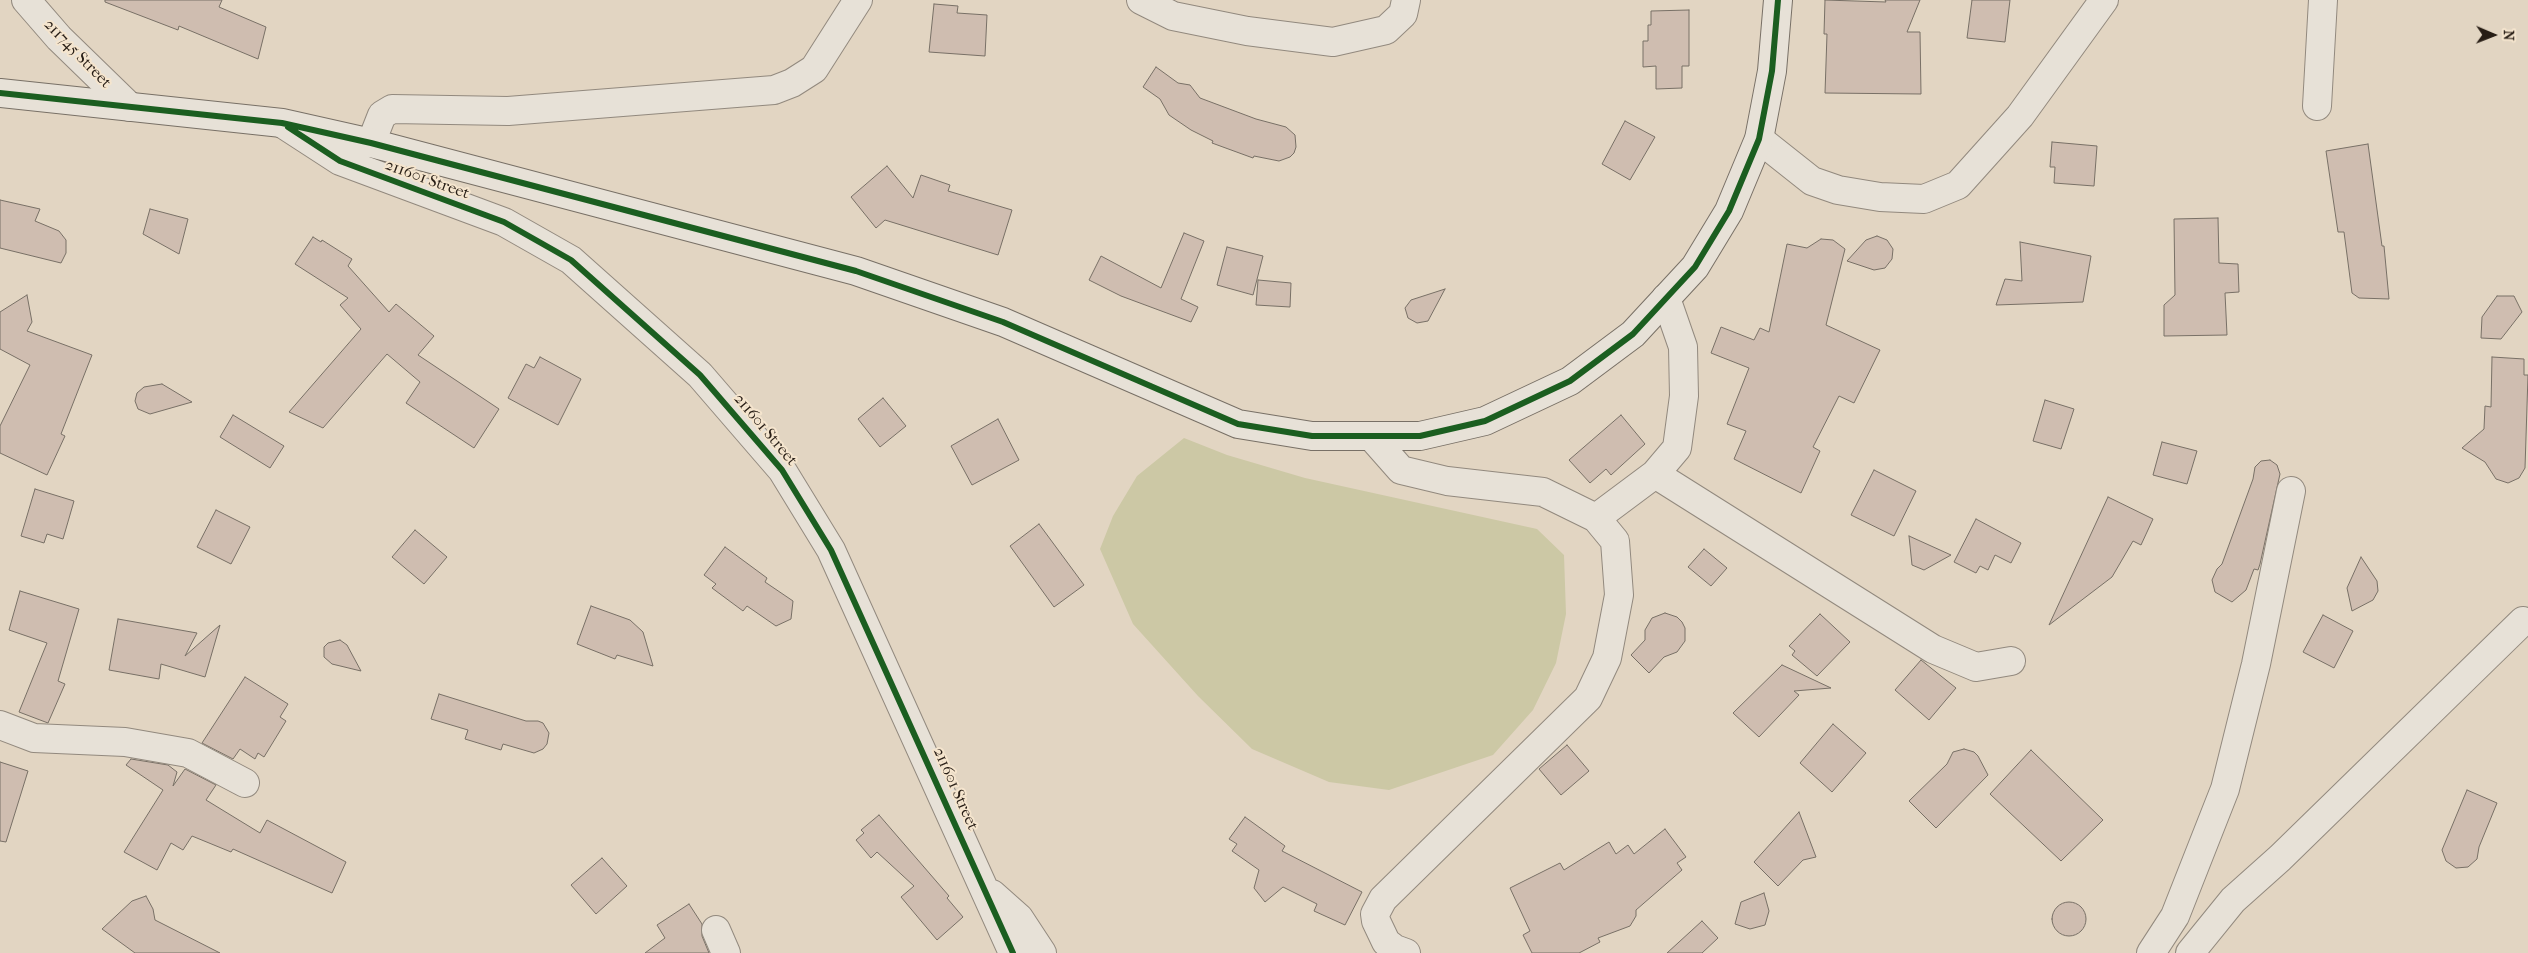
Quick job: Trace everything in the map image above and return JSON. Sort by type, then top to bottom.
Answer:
[{"type":"street","name":"211745 Street","points":[[26,0],[59,38],[130,107]]},
{"type":"street","points":[[371,143],[382,114],[392,109],[508,111],[774,90],[792,83],[814,69],[858,0]]},
{"type":"street","points":[[1140,0],[1173,16],[1247,31],[1333,42],[1386,30],[1404,14],[1406,0]]},
{"type":"street","points":[[0,92],[282,123],[371,143],[856,271],[1003,322],[1238,424],[1312,436],[1420,436],[1485,421],[1570,381],[1633,334],[1695,267],[1729,211],[1759,139],[1772,71],[1778,0]]},
{"type":"street","points":[[1759,139],[1812,181],[1838,190],[1880,197],[1924,199],[1958,185],[2020,116],[2104,0]]},
{"type":"street","points":[[2317,106],[2323,0]]},
{"type":"street","name":"211601 Street","points":[[282,123],[340,161],[504,222],[571,260],[700,375],[782,470],[831,550],[1013,953]]},
{"type":"street","points":[[1596,518],[1655,474],[1676,448],[1684,396],[1683,347],[1666,298]]},
{"type":"street","points":[[1371,436],[1401,470],[1447,481],[1543,492],[1596,518],[1615,541],[1616,550],[1619,595],[1607,658],[1588,698],[1483,804],[1383,899],[1375,914],[1376,921],[1386,942],[1395,949],[1406,953]]},
{"type":"street","points":[[1655,474],[1933,649],[1976,667],[2011,661]]},
{"type":"street","points":[[2151,953],[2175,916],[2225,789],[2256,664],[2291,491]]},
{"type":"street","points":[[2190,953],[2233,900],[2280,858],[2523,621]]},
{"type":"street","points":[[0,724],[34,738],[125,742],[188,753],[245,783]]},
{"type":"street","points":[[985,888],[1019,918],[1042,953]]},
{"type":"shaded area","points":[[1184,438],[1227,455],[1305,478],[1537,529],[1564,555],[1566,614],[1556,663],[1533,710],[1493,755],[1389,790],[1329,782],[1252,749],[1198,696],[1133,624],[1100,549],[1113,516],[1137,476]]},
{"type":"building","points":[[105,0],[222,0],[219,7],[266,27],[258,59],[179,26],[178,30],[105,2]]},
{"type":"building","points":[[1825,0],[1886,2],[1885,0],[1920,0],[1907,32],[1920,32],[1921,94],[1825,93],[1827,34],[1824,34]]},
{"type":"building","points":[[1972,0],[2010,0],[2005,42],[1967,38]]},
{"type":"building","points":[[934,4],[958,6],[957,13],[987,15],[985,56],[929,52]]},
{"type":"building","points":[[1689,10],[1689,66],[1682,66],[1682,88],[1656,89],[1656,66],[1643,67],[1643,41],[1648,41],[1648,25],[1651,25],[1651,11]]},
{"type":"building","points":[[1156,67],[1178,83],[1190,85],[1200,98],[1256,119],[1286,127],[1295,135],[1296,147],[1294,153],[1290,157],[1279,161],[1254,156],[1253,158],[1212,143],[1213,141],[1191,130],[1169,115],[1160,99],[1143,87]]},
{"type":"building","points":[[1625,121],[1655,137],[1630,180],[1602,164]]},
{"type":"building","points":[[2052,142],[2097,146],[2094,186],[2054,183],[2055,167],[2050,167]]},
{"type":"building","points":[[2368,144],[2382,246],[2384,246],[2389,299],[2359,298],[2352,293],[2344,232],[2338,232],[2326,151]]},
{"type":"building","points":[[887,166],[913,198],[921,175],[950,185],[948,191],[1012,210],[998,255],[885,220],[876,228],[851,197]]},
{"type":"building","points":[[0,200],[40,209],[35,221],[59,231],[66,240],[66,253],[61,263],[0,248]]},
{"type":"building","points":[[150,209],[188,219],[179,254],[143,234]]},
{"type":"building","points":[[2218,218],[2219,263],[2238,264],[2239,292],[2225,293],[2227,335],[2164,336],[2164,305],[2175,295],[2174,219]]},
{"type":"building","points":[[1184,233],[1204,241],[1181,299],[1198,307],[1191,322],[1121,296],[1089,280],[1101,256],[1161,288]]},
{"type":"building","points":[[1877,236],[1887,240],[1893,249],[1892,259],[1885,268],[1874,270],[1847,261],[1866,240]]},
{"type":"building","points":[[313,237],[321,242],[322,240],[352,259],[348,266],[389,312],[396,304],[434,336],[418,355],[499,409],[474,448],[406,403],[420,382],[387,354],[323,428],[289,412],[361,329],[340,305],[348,298],[295,264]]},
{"type":"building","points":[[1821,239],[1833,240],[1845,249],[1826,325],[1880,350],[1854,403],[1839,396],[1813,447],[1820,451],[1801,493],[1734,459],[1746,431],[1727,424],[1749,368],[1711,353],[1721,327],[1754,340],[1760,328],[1769,332],[1787,244],[1807,248]]},
{"type":"building","points":[[2020,242],[2091,256],[2083,302],[1996,305],[2005,279],[2022,281]]},
{"type":"building","points":[[1227,247],[1263,256],[1253,295],[1217,285]]},
{"type":"building","points":[[1258,280],[1291,283],[1290,307],[1256,305]]},
{"type":"building","points":[[1445,289],[1428,321],[1417,323],[1408,318],[1405,308],[1411,300]]},
{"type":"building","points":[[27,295],[32,322],[27,331],[92,355],[61,434],[65,436],[47,475],[0,453],[0,426],[30,365],[0,349],[0,312]]},
{"type":"building","points":[[2497,296],[2514,296],[2522,312],[2501,339],[2481,338],[2482,317]]},
{"type":"building","points":[[540,357],[581,379],[558,425],[508,398],[526,364],[534,368]]},
{"type":"building","points":[[2492,357],[2524,359],[2524,375],[2528,375],[2525,468],[2519,478],[2508,483],[2496,479],[2485,462],[2462,448],[2484,429],[2485,406],[2491,407]]},
{"type":"building","points":[[162,384],[192,402],[150,414],[138,409],[135,401],[137,393],[144,387]]},
{"type":"building","points":[[883,398],[906,426],[880,447],[858,419]]},
{"type":"building","points":[[2045,400],[2074,409],[2061,449],[2033,441]]},
{"type":"building","points":[[233,415],[284,446],[270,468],[220,437]]},
{"type":"building","points":[[1621,415],[1645,444],[1611,475],[1606,469],[1590,483],[1569,460]]},
{"type":"building","points":[[998,419],[1019,460],[972,485],[951,446]]},
{"type":"building","points":[[2162,442],[2197,451],[2187,484],[2153,475]]},
{"type":"building","points":[[2270,460],[2277,465],[2280,474],[2260,564],[2258,570],[2254,569],[2246,590],[2232,602],[2215,592],[2212,580],[2217,569],[2222,564],[2253,479],[2255,467],[2261,461]]},
{"type":"building","points":[[1874,470],[1916,491],[1894,536],[1851,515]]},
{"type":"building","points":[[35,489],[74,501],[63,539],[47,534],[44,543],[21,536]]},
{"type":"building","points":[[2108,497],[2153,519],[2141,545],[2133,541],[2112,577],[2049,625]]},
{"type":"building","points":[[216,510],[250,527],[231,564],[197,547]]},
{"type":"building","points":[[1976,519],[2021,543],[2011,563],[1995,555],[1988,570],[1980,566],[1976,573],[1954,562]]},
{"type":"building","points":[[1039,524],[1084,585],[1054,607],[1010,546]]},
{"type":"building","points":[[415,530],[447,557],[424,584],[392,557]]},
{"type":"building","points":[[1909,536],[1951,555],[1924,570],[1912,565]]},
{"type":"building","points":[[725,547],[767,578],[765,582],[793,601],[791,619],[776,626],[747,606],[743,611],[712,588],[716,584],[704,575]]},
{"type":"building","points":[[1704,549],[1727,568],[1711,586],[1688,567]]},
{"type":"building","points":[[2361,557],[2377,581],[2378,591],[2373,600],[2352,611],[2347,588]]},
{"type":"building","points":[[20,591],[79,609],[58,681],[65,684],[48,723],[19,712],[47,643],[9,630]]},
{"type":"building","points":[[591,606],[630,620],[643,632],[653,666],[617,655],[615,659],[577,644]]},
{"type":"building","points":[[1665,613],[1677,617],[1682,622],[1685,628],[1685,641],[1677,652],[1664,657],[1649,673],[1631,655],[1645,640],[1645,630],[1652,618]]},
{"type":"building","points":[[1820,614],[1850,642],[1817,676],[1792,655],[1795,651],[1789,646]]},
{"type":"building","points":[[2323,615],[2353,631],[2334,668],[2303,652]]},
{"type":"building","points":[[118,619],[197,633],[185,656],[220,625],[205,677],[161,664],[159,679],[109,670]]},
{"type":"building","points":[[340,640],[347,645],[361,671],[332,664],[324,657],[324,647],[328,643]]},
{"type":"building","points":[[1921,660],[1956,688],[1929,720],[1895,690]]},
{"type":"building","points":[[1782,665],[1831,688],[1794,691],[1799,695],[1759,737],[1733,713]]},
{"type":"building","points":[[245,677],[288,704],[280,717],[286,721],[264,757],[258,753],[255,759],[240,749],[233,759],[202,743]]},
{"type":"building","points":[[439,694],[526,721],[543,723],[549,733],[547,744],[543,749],[534,753],[503,744],[501,750],[465,739],[468,730],[431,719]]},
{"type":"building","points":[[1833,724],[1866,753],[1832,792],[1800,763]]},
{"type":"building","points":[[1567,745],[1589,771],[1561,795],[1539,769]]},
{"type":"building","points":[[1964,749],[1974,752],[1978,756],[1988,775],[1936,828],[1909,801],[1947,764],[1953,752]]},
{"type":"building","points":[[2031,750],[2103,820],[2061,861],[1990,794]]},
{"type":"building","points":[[131,759],[168,765],[177,772],[173,786],[185,769],[216,785],[206,800],[260,833],[267,820],[346,862],[332,893],[233,849],[231,852],[192,836],[183,850],[171,843],[157,870],[124,852],[163,790],[126,765]]},
{"type":"building","points":[[0,762],[28,771],[6,842],[0,841]]},
{"type":"building","points":[[2467,790],[2497,803],[2479,847],[2477,859],[2468,867],[2456,868],[2446,861],[2442,850]]},
{"type":"building","points":[[1799,812],[1816,857],[1803,860],[1778,886],[1754,862]]},
{"type":"building","points":[[879,815],[949,896],[947,898],[963,917],[937,940],[901,897],[914,886],[877,852],[871,858],[856,840],[864,833],[861,830]]},
{"type":"building","points":[[1245,817],[1285,846],[1282,851],[1362,892],[1345,925],[1314,911],[1317,904],[1283,887],[1265,902],[1254,888],[1259,870],[1232,851],[1237,844],[1229,839]]},
{"type":"building","points":[[1665,829],[1686,857],[1677,863],[1682,870],[1636,910],[1636,916],[1630,926],[1598,938],[1600,942],[1579,953],[1532,953],[1523,935],[1530,931],[1510,888],[1560,863],[1564,870],[1609,842],[1616,854],[1628,845],[1634,854]]},
{"type":"building","points":[[602,858],[627,886],[596,914],[571,885]]},
{"type":"building","points":[[1764,893],[1769,911],[1765,925],[1750,929],[1735,924],[1741,902]]},
{"type":"building","points":[[146,896],[153,909],[155,920],[220,953],[135,953],[102,929],[132,901]]},
{"type":"building","points":[[2069,902],[2076,903],[2081,907],[2085,912],[2085,926],[2081,931],[2076,935],[2069,936],[2062,935],[2057,931],[2053,926],[2052,919],[2053,912],[2057,907],[2062,903]]},
{"type":"building","points":[[689,904],[702,924],[702,936],[709,953],[645,953],[665,938],[657,925]]},
{"type":"building","points":[[1702,921],[1718,938],[1702,953],[1667,953]]},
{"type":"cycle path","points":[[0,93],[282,123],[371,143],[856,271],[1003,322],[1238,424],[1312,436],[1420,436],[1485,421],[1570,381],[1633,334],[1695,267],[1729,211],[1759,139],[1772,71],[1778,0]]},
{"type":"cycle path","points":[[288,127],[340,161],[504,222],[571,260],[700,375],[782,470],[831,550],[1013,953]]}]
